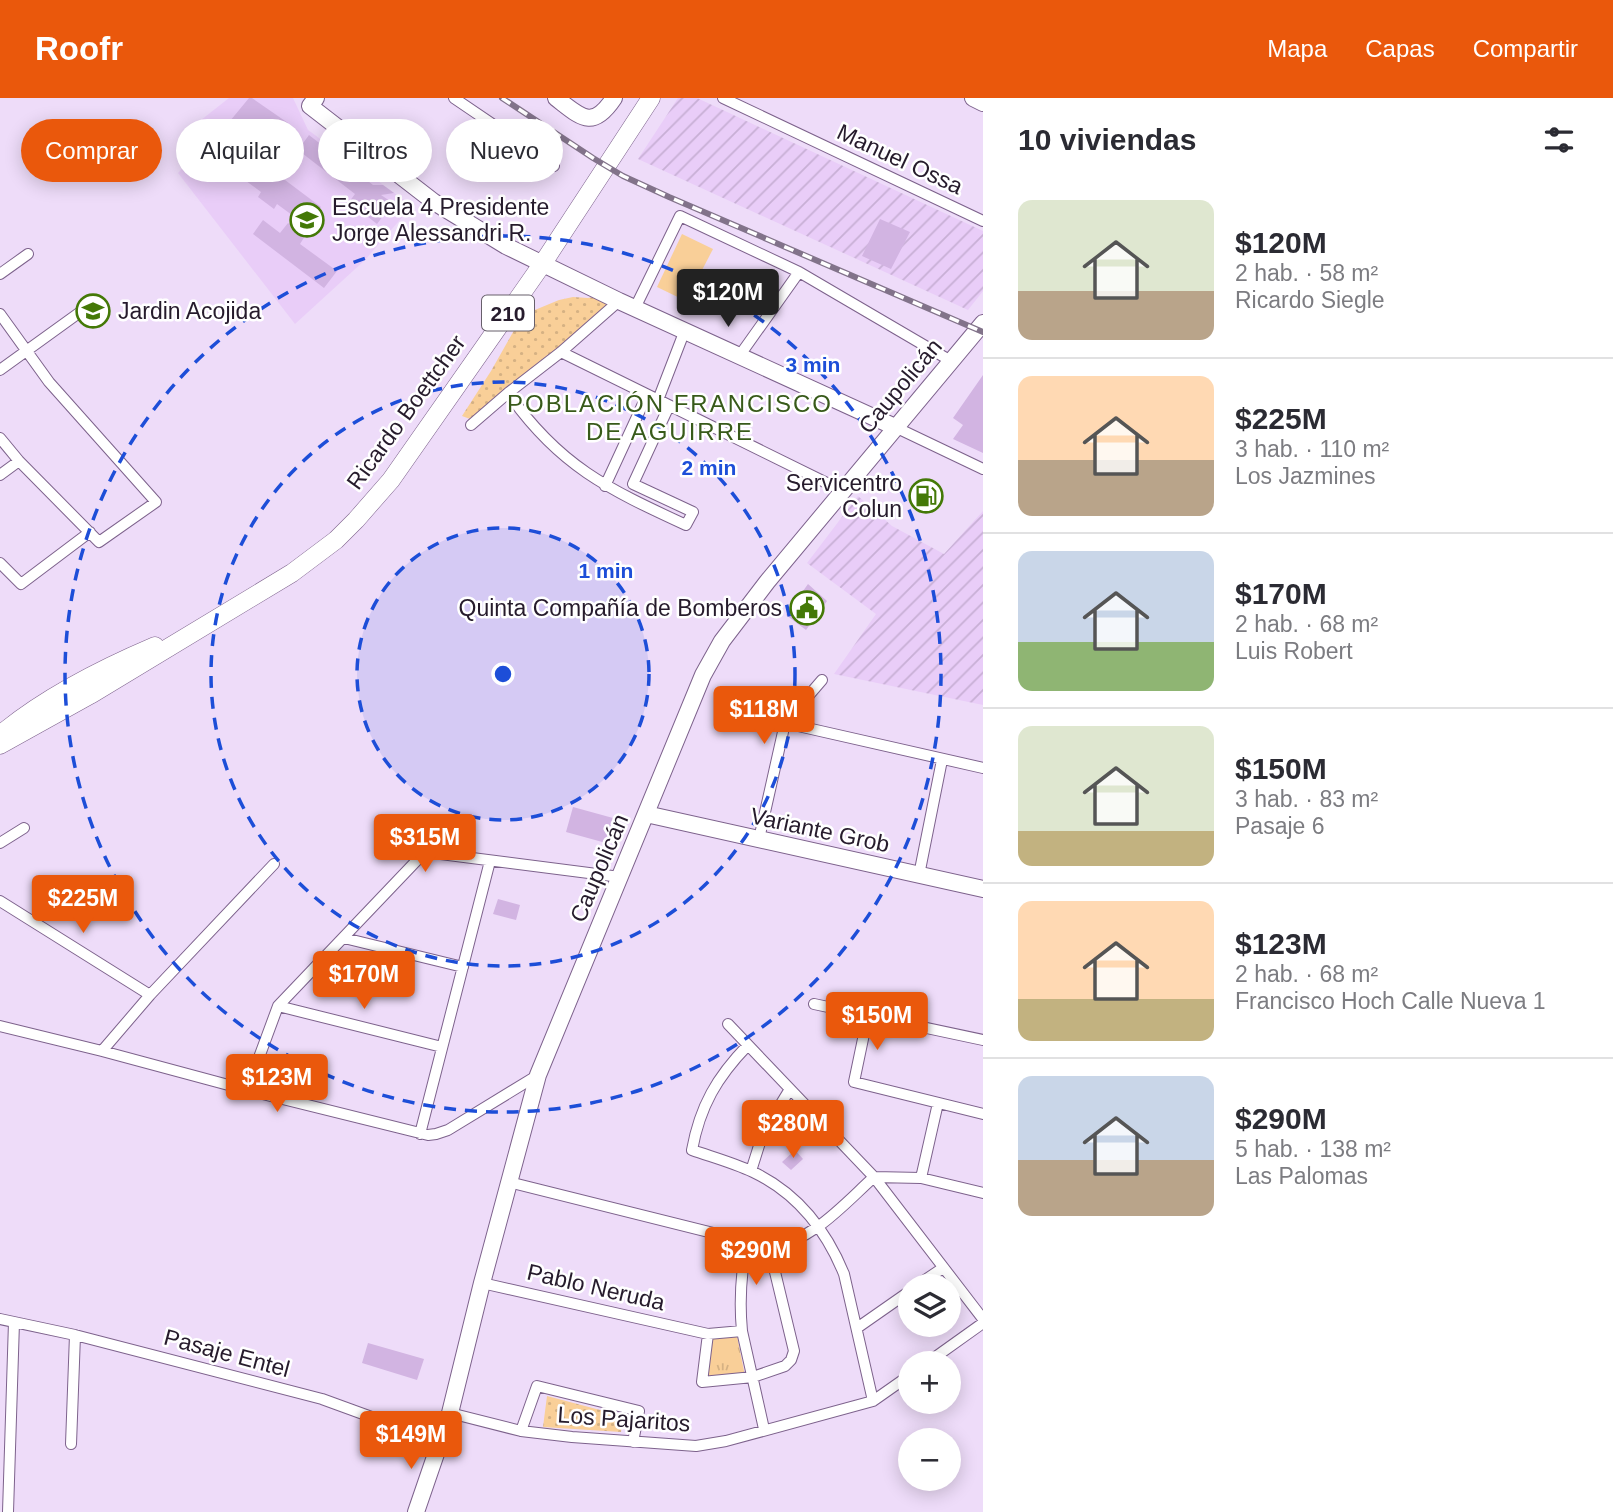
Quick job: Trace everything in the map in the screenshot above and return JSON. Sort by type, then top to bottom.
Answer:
[{"type":"main road","name":"Ricardo Boettcher","points":[[0,745],[90,695],[292,573],[356,520],[391,480],[543,263],[651,98]]},
{"type":"main road","name":"Ricardo Boettcher","points":[[0,735],[44,703],[96,673],[142,651],[195,631]]},
{"type":"street","points":[[316,98],[310,106],[434,202],[481,232],[619,301],[983,469]]},
{"type":"street","points":[[454,98],[485,119]]},
{"type":"street","points":[[556,98],[586,118],[603,113],[614,98]]},
{"type":"street","name":"Manuel Ossa","points":[[723,98],[983,221]]},
{"type":"street","points":[[973,98],[983,103]]},
{"type":"street","points":[[635,308],[680,216],[799,272],[951,360]]},
{"type":"street","points":[[0,274],[28,254]]},
{"type":"street","points":[[740,355],[799,272]]},
{"type":"street","points":[[471,425],[619,301]]},
{"type":"street","points":[[0,370],[83,310]]},
{"type":"street","points":[[0,314],[49,382],[156,502],[99,542],[0,438]]},
{"type":"street","name":"Caupolicán","points":[[416,1512],[450,1413],[538,1075],[695,691],[722,641],[767,582],[983,323]]},
{"type":"street","points":[[605,486],[633,425],[652,397],[685,330]]},
{"type":"street","points":[[561,352],[843,491]]},
{"type":"street","points":[[508,393],[547,441],[576,466],[605,486],[686,525],[693,512],[633,484],[669,406]]},
{"type":"street","points":[[633,425],[656,435]]},
{"type":"street","points":[[0,475],[19,461]]},
{"type":"street","points":[[0,563],[21,584],[90,532]]},
{"type":"street","points":[[759,839],[785,723],[822,680]]},
{"type":"street","points":[[785,723],[983,768]]},
{"type":"street","points":[[919,875],[942,760]]},
{"type":"street","name":"Variante Grob","points":[[646,814],[983,889]]},
{"type":"street","points":[[0,843],[24,828]]},
{"type":"street","points":[[247,1090],[278,1006],[421,856],[433,853],[621,877]]},
{"type":"street","points":[[420,1134],[490,860]]},
{"type":"street","points":[[102,1051],[150,995],[274,864]]},
{"type":"street","points":[[0,901],[150,995]]},
{"type":"street","points":[[344,938],[463,967]]},
{"type":"street","points":[[814,1004],[983,1040]]},
{"type":"street","points":[[278,1006],[442,1047]]},
{"type":"street","points":[[869,1015],[854,1082],[983,1114]]},
{"type":"street","points":[[728,1024],[874,1177],[983,1321],[943,1351]]},
{"type":"street","points":[[0,1026],[420,1134],[436,1134],[448,1130],[538,1075]]},
{"type":"street","points":[[748,1045],[732,1061],[712,1091],[699,1120],[692,1150],[766,1179],[788,1194],[807,1212],[829,1241],[844,1274],[873,1401]]},
{"type":"street","points":[[751,1171],[763,1133],[790,1089]]},
{"type":"street","points":[[920,1178],[938,1103]]},
{"type":"street","points":[[509,1182],[769,1247],[793,1242],[811,1232],[874,1177],[920,1178],[983,1193]]},
{"type":"street","points":[[747,1241],[740,1288],[742,1331],[764,1429]]},
{"type":"street","points":[[708,1334],[702,1382],[753,1377],[785,1366],[791,1360],[794,1351],[769,1247]]},
{"type":"street","points":[[934,1274],[943,1268]]},
{"type":"street","name":"Pablo Neruda","points":[[482,1283],[708,1334],[742,1331]]},
{"type":"street","points":[[857,1328],[898,1299]]},
{"type":"street","name":"Pasaje Entel","points":[[0,1319],[75,1335],[322,1399],[440,1442]]},
{"type":"street","points":[[8,1512],[5,1453],[14,1322]]},
{"type":"street","points":[[71,1444],[75,1335]]},
{"type":"street","name":"Los Pajaritos","points":[[450,1413],[521,1431],[696,1446],[726,1441],[873,1401],[898,1383]]},
{"type":"street","points":[[521,1431],[537,1386],[639,1411],[633,1442]]},
{"type":"shaded area","name":"Escuela 4 Presidente Jorge Alessandri R.","points":[[229,98],[293,98],[303,119],[202,119]]},
{"type":"shaded area","points":[[678,98],[697,98],[983,231],[983,291],[968,310],[638,159]]},
{"type":"shaded area","name":"Escuela 4 Presidente Jorge Alessandri R.","points":[[304,121],[308,130],[318,137],[318,182],[379,182],[412,206],[365,260],[295,324],[185,182],[304,182]]},
{"type":"shaded area","points":[[858,496],[892,526],[944,554],[983,511],[983,705],[834,674],[876,614],[807,563]]},
{"type":"green space","points":[[682,234],[713,249],[686,301],[657,287]]},
{"type":"green space","points":[[598,296],[610,302],[550,356],[470,419],[462,416],[517,325],[530,312],[559,300]]},
{"type":"green space","points":[[737,1336],[745,1376],[705,1379],[711,1337]]},
{"type":"green space","points":[[547,1396],[623,1416],[621,1432],[543,1427]]},
{"type":"building","points":[[249,98],[252,98],[282,119],[232,119]]},
{"type":"building","points":[[309,135],[318,142],[318,165],[304,155],[304,142]]},
{"type":"building","points":[[247,182],[288,182],[321,207],[307,226],[277,204],[274,209],[258,197],[261,192]]},
{"type":"building","points":[[339,182],[383,185],[394,193],[381,195],[393,203],[377,224],[349,202],[355,194]]},
{"type":"building","points":[[880,219],[910,232],[891,269],[862,256]]},
{"type":"building","points":[[263,220],[280,233],[288,223],[305,236],[300,244],[337,271],[324,288],[253,234]]},
{"type":"building","points":[[983,375],[983,453],[953,439],[963,425],[953,418]]},
{"type":"building","name":"Quinta Compañía de Bomberos","points":[[808,584],[827,601],[806,630],[786,615]]},
{"type":"building","points":[[573,807],[613,818],[606,843],[566,832]]},
{"type":"building","points":[[498,899],[520,905],[516,920],[493,914]]},
{"type":"building","points":[[795,1150],[803,1159],[791,1170],[782,1162]]},
{"type":"building","points":[[368,1343],[424,1359],[417,1380],[362,1363]]},
{"type":"railway","points":[[502,98],[623,176],[983,332]]},
{"type":"place","name":"Escuela 4 Presidente Jorge Alessandri R.","points":[[307,220]]},
{"type":"place","name":"Jardin Acojida","points":[[93,311]]},
{"type":"place","name":"Servicentro Colun","points":[[926,496]]},
{"type":"place","name":"Quinta Compañía de Bomberos","points":[[807,608]]},
{"type":"district","name":"POBLACIÓN FRANCISCO DE AGUIRRE","points":[[670,417]]}]
